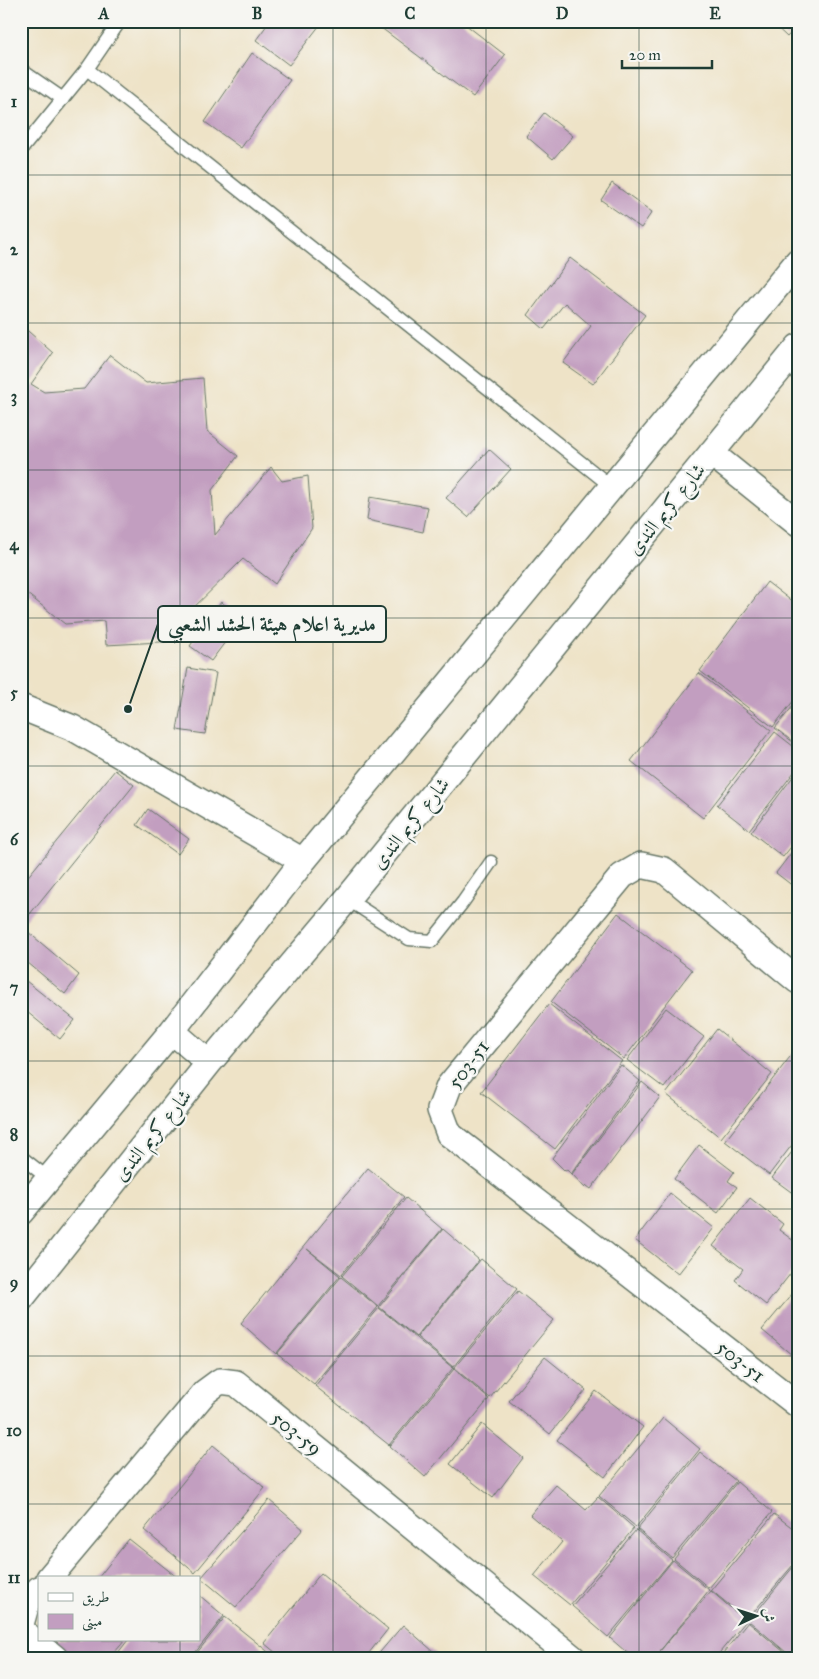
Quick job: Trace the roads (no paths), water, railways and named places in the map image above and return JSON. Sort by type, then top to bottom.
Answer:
[{"type":"street","points":[[21,1212],[172,1031],[303,861],[798,261]]},
{"type":"street","name":"شارع كريم الندى","points":[[21,1299],[209,1063],[347,899],[798,347]]},
{"type":"street","points":[[711,454],[798,523]]},
{"type":"street","points":[[21,707],[73,728],[303,861]]},
{"type":"street","name":"503-51","points":[[798,981],[664,870],[641,864],[622,876],[448,1086],[440,1110],[449,1134],[798,1405]]},
{"type":"street","points":[[172,1031],[209,1063]]},
{"type":"street","name":"503-59","points":[[50,1576],[205,1392],[220,1381],[236,1383],[573,1658]]},
{"type":"street","points":[[21,1624],[27,1603],[38,1590]]},
{"type":"street","points":[[21,1630],[55,1658]]},
{"type":"lane","points":[[21,150],[87,69],[120,21]]},
{"type":"lane","points":[[87,69],[612,487]]},
{"type":"lane","points":[[21,70],[62,99]]},
{"type":"lane","points":[[347,899],[409,939],[432,941],[463,902],[491,862]]},
{"type":"lane","points":[[21,1157],[49,1179]]},
{"type":"place","name":"مديرية اعلام هيئة الحشد الشعبي","points":[[128,709]]}]
